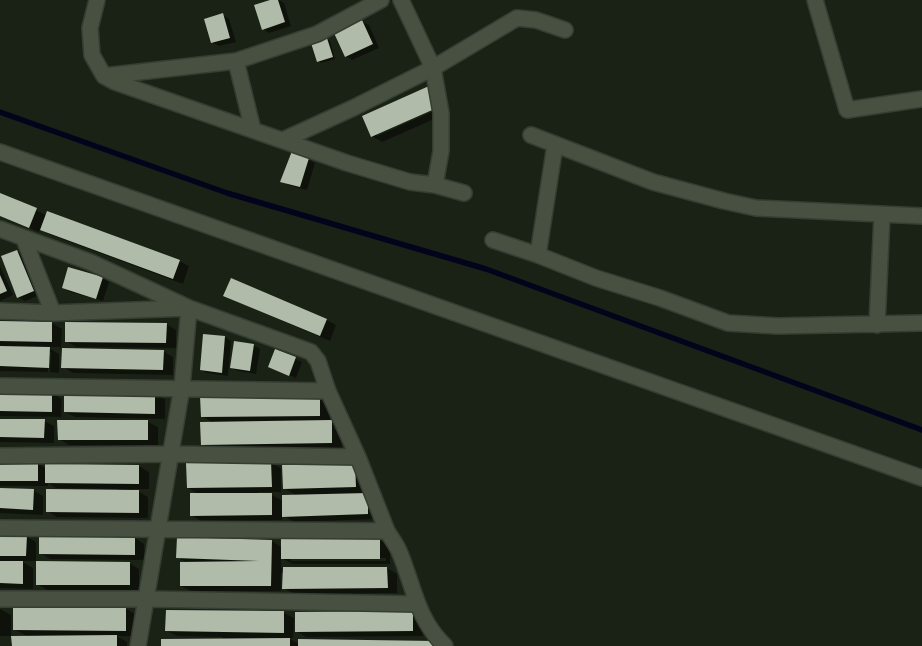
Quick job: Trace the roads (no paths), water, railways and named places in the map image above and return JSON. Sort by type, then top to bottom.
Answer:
[{"type":"street","points":[[97,0],[90,28],[92,55],[104,76],[115,82],[347,163],[401,179],[435,185],[464,194]]},
{"type":"street","points":[[104,76],[236,61],[317,34],[381,0]]},
{"type":"street","points":[[401,0],[433,68],[441,113],[442,151],[435,185]]},
{"type":"street","points":[[815,0],[847,110],[922,99]]},
{"type":"street","points":[[283,140],[354,108],[433,68],[517,18],[536,20],[565,30]]},
{"type":"street","points":[[236,61],[253,130]]},
{"type":"street","points":[[531,134],[652,182],[756,208],[922,216]]},
{"type":"street","points":[[538,255],[555,145]]},
{"type":"street","points":[[0,152],[922,478]]},
{"type":"street","points":[[877,325],[882,214]]},
{"type":"street","points":[[0,229],[90,262],[189,308],[312,352],[318,360],[328,390],[358,457],[387,531],[399,550],[417,604],[432,634],[444,646]]},
{"type":"street","points":[[24,239],[54,313]]},
{"type":"street","points":[[493,240],[538,255],[596,278],[660,298],[728,323],[778,326],[922,323]]},
{"type":"street","points":[[0,312],[54,313],[189,308]]},
{"type":"street","points":[[138,646],[182,387],[189,308]]},
{"type":"street","points":[[0,386],[328,390]]},
{"type":"street","points":[[0,456],[171,454],[358,457]]},
{"type":"street","points":[[0,528],[387,531]]},
{"type":"street","points":[[0,599],[146,599],[417,604]]},
{"type":"waterway","points":[[0,112],[227,193],[486,269],[922,430]]}]
